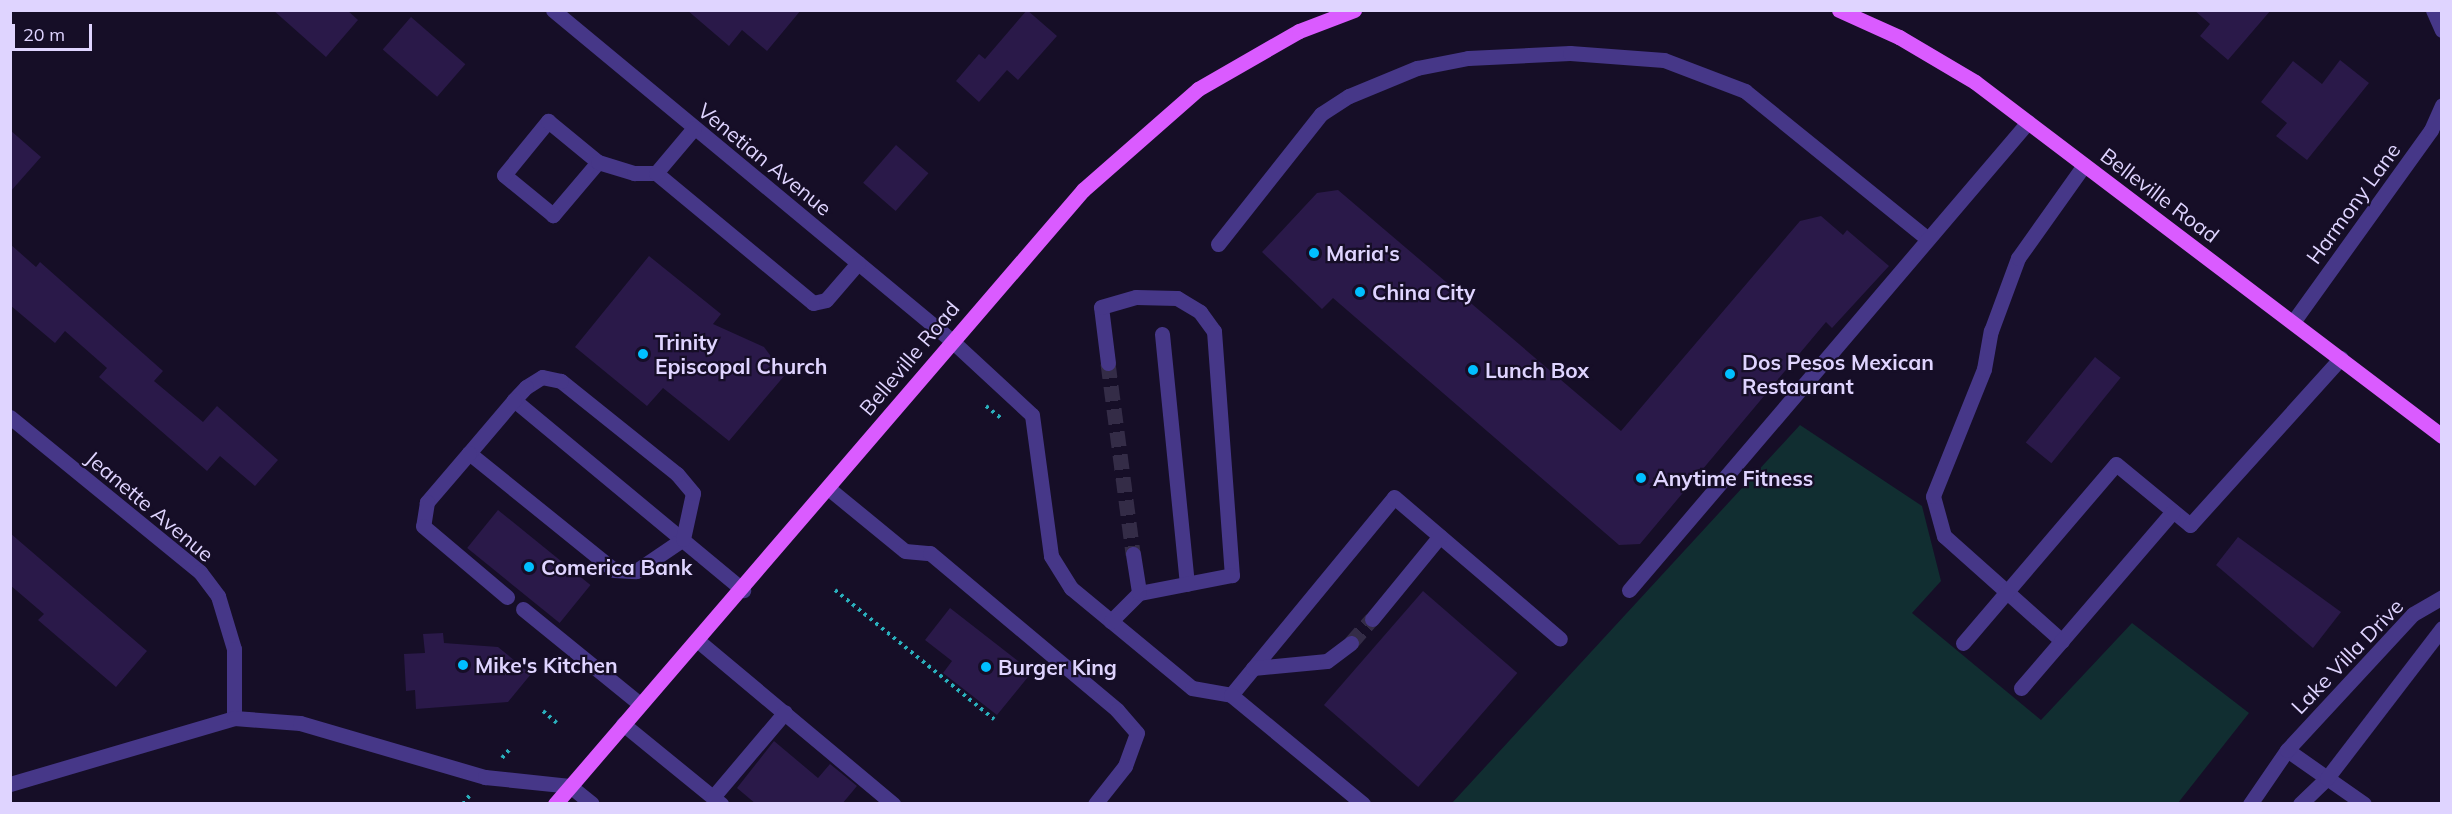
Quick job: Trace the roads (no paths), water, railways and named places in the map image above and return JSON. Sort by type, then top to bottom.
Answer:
[{"type":"main road","name":"Belleville Road","points":[[555,804],[640,704],[743,590],[951,340],[1083,190],[1152,125],[1247,58],[1338,13],[1354,10]]},
{"type":"main road","name":"Belleville Road","points":[[1839,10],[1937,58],[2028,122],[2442,436]]},
{"type":"street","name":"Venetian Avenue","points":[[553,10],[951,340],[1032,415],[1051,556],[1071,588],[1192,688],[1231,695]]},
{"type":"street","points":[[2433,10],[2442,30]]},
{"type":"street","points":[[1218,244],[1321,114],[1350,96],[1417,68],[1468,57],[1570,52],[1664,60],[1745,91],[1928,239]]},
{"type":"street","name":"Harmony Lane","points":[[2293,322],[2431,130],[2442,105]]},
{"type":"street","points":[[598,162],[553,215],[504,175],[548,121],[598,162],[634,173],[656,173],[813,303],[826,300],[858,263]]},
{"type":"street","points":[[1629,590],[2028,122]]},
{"type":"street","points":[[656,173],[694,128]]},
{"type":"street","points":[[2062,641],[1944,536],[1933,496],[1984,369],[1991,331],[2018,258],[2084,165]]},
{"type":"street","points":[[1108,363],[1101,307],[1136,297],[1177,298],[1200,312],[1214,331],[1232,575],[1139,593],[1111,621]]},
{"type":"street","points":[[1161,334],[1186,584]]},
{"type":"street","points":[[1963,643],[2116,464],[2190,525],[2341,358]]},
{"type":"street","points":[[469,453],[614,570],[636,571],[683,539],[693,494],[677,474],[561,381],[542,377],[514,400],[427,502],[423,526],[507,597]]},
{"type":"street","points":[[514,400],[743,590]]},
{"type":"street","name":"Jeanette Avenue","points":[[10,417],[200,572],[218,596],[231,624],[234,649],[234,718]]},
{"type":"street","points":[[828,488],[905,552],[930,553],[1117,710],[1137,733],[1125,766],[1095,804]]},
{"type":"street","points":[[1363,804],[1231,695],[1394,497],[1560,639]]},
{"type":"street","points":[[2021,688],[2173,511]]},
{"type":"street","points":[[1372,620],[1440,536]]},
{"type":"street","points":[[1133,554],[1139,593]]},
{"type":"street","name":"Lake Villa Drive","points":[[2250,804],[2287,750],[2413,614],[2442,597]]},
{"type":"street","points":[[523,609],[640,704]]},
{"type":"street","points":[[2300,804],[2327,778],[2442,628]]},
{"type":"street","points":[[697,640],[893,804]]},
{"type":"street","points":[[1253,668],[1327,661],[1351,644]]},
{"type":"street","points":[[623,724],[717,800],[785,712]]},
{"type":"street","points":[[10,784],[234,718],[300,723],[485,777],[570,786],[592,804]]},
{"type":"street","points":[[2287,750],[2364,804]]},
{"type":"tunnel","points":[[1108,363],[1133,554]]},
{"type":"tunnel","points":[[1351,643],[1372,619]]},
{"type":"place","name":"Maria's","points":[[1314,253]]},
{"type":"place","name":"China City","points":[[1360,292]]},
{"type":"place","name":"Trinity Episcopal Church","points":[[643,354]]},
{"type":"place","name":"Lunch Box","points":[[1473,370]]},
{"type":"place","name":"Dos Pesos Mexican Restaurant","points":[[1730,374]]},
{"type":"place","name":"Anytime Fitness","points":[[1641,478]]},
{"type":"place","name":"Comerica Bank","points":[[529,567]]},
{"type":"place","name":"Mike's Kitchen","points":[[463,665]]},
{"type":"place","name":"Burger King","points":[[986,667]]}]
